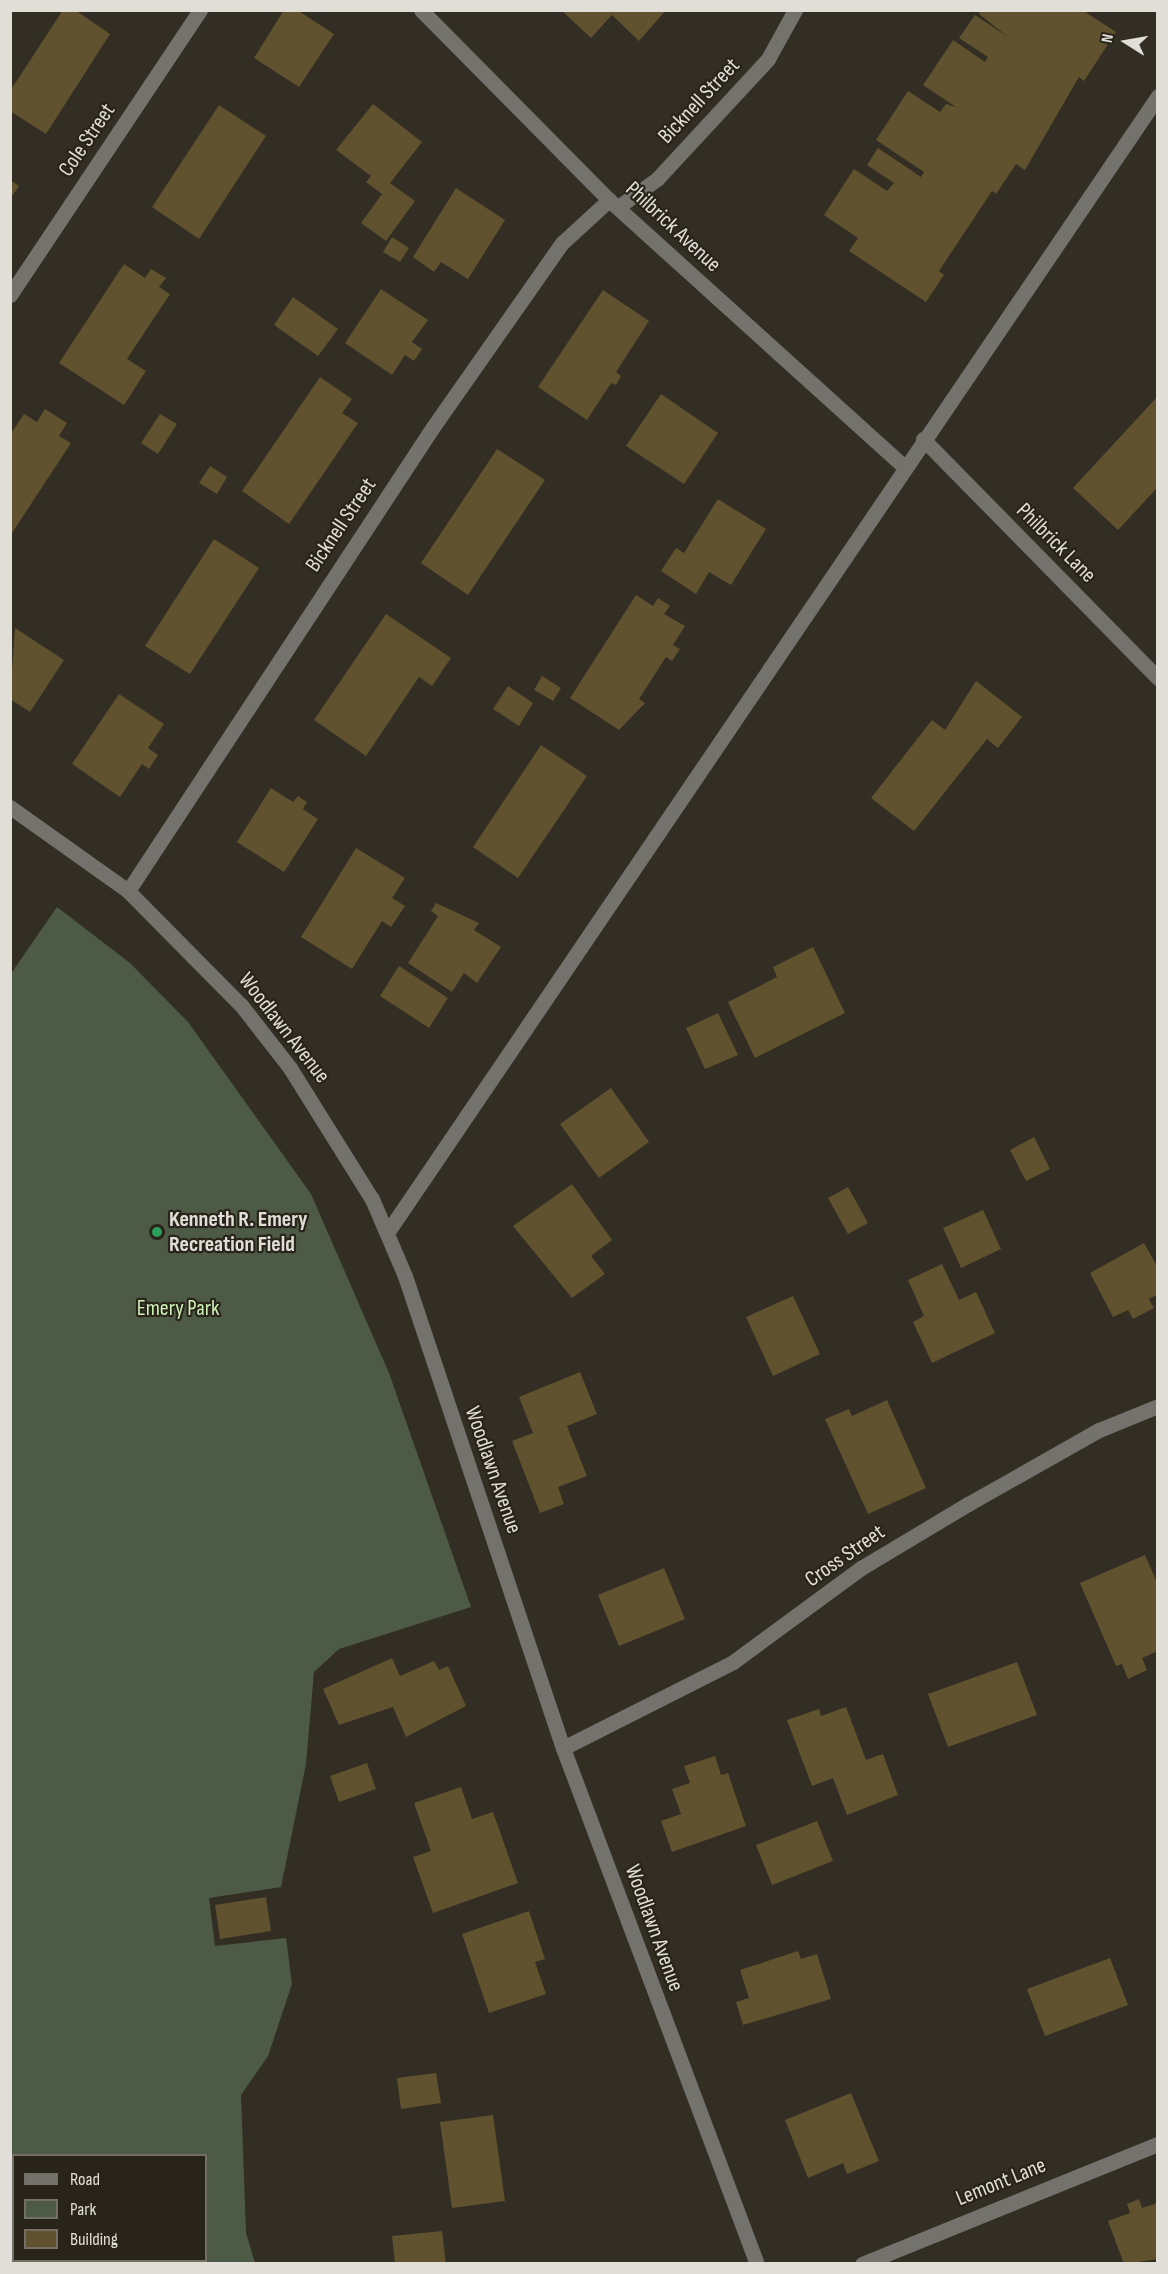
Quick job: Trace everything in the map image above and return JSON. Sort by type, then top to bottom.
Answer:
[{"type":"street","name":"Cole Street","points":[[10,295],[200,10]]},
{"type":"street","name":"Philbrick Avenue","points":[[421,10],[614,203],[904,467]]},
{"type":"street","name":"Bicknell Street","points":[[128,891],[433,427],[562,243],[614,203],[657,179],[768,59],[795,10]]},
{"type":"street","points":[[387,1233],[904,467],[1158,96]]},
{"type":"street","name":"Philbrick Lane","points":[[923,439],[1158,678]]},
{"type":"street","name":"Woodlawn Avenue","points":[[10,807],[128,891],[241,1005],[290,1068],[345,1149],[387,1233],[563,1748],[757,2264]]},
{"type":"street","name":"Cross Street","points":[[563,1748],[733,1662],[861,1568],[968,1503],[1099,1430],[1158,1406]]},
{"type":"street","name":"Lemont Lane","points":[[862,2264],[1158,2144]]},
{"type":"green space","name":"Emery Park","points":[[57,907],[130,963],[188,1022],[311,1194],[389,1373],[471,1607],[339,1649],[314,1672],[306,1764],[281,1887],[209,1898],[215,1946],[286,1938],[292,1984],[268,2056],[241,2095],[246,2233],[255,2263],[11,2263],[10,975]]},
{"type":"building","points":[[63,10],[75,10],[110,34],[46,134],[10,111],[10,91]]},
{"type":"building","points":[[284,10],[297,10],[334,34],[299,87],[254,58]]},
{"type":"building","points":[[561,10],[666,10],[639,41],[612,15],[591,38]]},
{"type":"building","points":[[981,10],[1082,10],[1116,32],[1084,81],[1079,77],[1025,170],[1016,164],[996,194],[992,191],[939,271],[944,275],[926,302],[849,251],[858,238],[824,215],[854,169],[887,191],[894,183],[867,165],[878,148],[921,177],[924,172],[876,140],[908,91],[940,112],[946,104],[956,107],[923,85],[953,40],[985,62],[988,57],[959,38],[975,15],[1008,37],[979,14]]},
{"type":"building","points":[[373,104],[422,142],[390,183],[415,201],[386,241],[361,223],[382,194],[366,182],[371,176],[336,150]]},
{"type":"building","points":[[219,105],[266,136],[199,239],[152,207]]},
{"type":"building","points":[[10,180],[19,186],[10,199]]},
{"type":"building","points":[[456,188],[505,220],[468,279],[441,262],[434,272],[413,257]]},
{"type":"building","points":[[392,237],[409,248],[400,262],[383,252]]},
{"type":"building","points":[[124,264],[145,278],[151,269],[166,278],[159,287],[170,294],[127,359],[146,371],[124,405],[59,363]]},
{"type":"building","points":[[381,289],[428,320],[412,342],[422,349],[414,361],[405,355],[392,375],[345,343]]},
{"type":"building","points":[[603,290],[649,321],[616,372],[621,376],[616,385],[611,383],[587,420],[538,387]]},
{"type":"building","points":[[293,297],[338,329],[318,356],[274,325]]},
{"type":"building","points":[[320,377],[352,399],[342,413],[358,423],[289,524],[242,491]]},
{"type":"building","points":[[661,394],[718,433],[684,484],[626,446]]},
{"type":"building","points":[[1158,396],[1158,487],[1118,530],[1073,488]]},
{"type":"building","points":[[45,409],[67,423],[59,436],[71,443],[10,536],[10,435],[24,414],[37,422]]},
{"type":"building","points":[[160,414],[177,424],[158,454],[141,443]]},
{"type":"building","points":[[497,449],[545,480],[468,595],[421,563]]},
{"type":"building","points":[[210,466],[227,477],[217,494],[199,483]]},
{"type":"building","points":[[718,499],[766,529],[731,585],[709,572],[696,594],[661,571],[676,548],[684,553]]},
{"type":"building","points":[[214,539],[259,568],[190,674],[145,646]]},
{"type":"building","points":[[636,595],[653,606],[658,598],[670,606],[664,614],[685,626],[673,645],[680,649],[672,661],[666,657],[639,699],[645,703],[619,730],[570,698]]},
{"type":"building","points":[[386,614],[451,658],[432,686],[419,677],[366,756],[314,720]]},
{"type":"building","points":[[15,628],[64,660],[30,712],[10,699]]},
{"type":"building","points":[[542,676],[561,688],[553,701],[534,690]]},
{"type":"building","points":[[976,681],[1022,717],[998,748],[987,739],[914,831],[871,798],[932,720],[945,730]]},
{"type":"building","points":[[508,686],[533,703],[519,726],[493,709]]},
{"type":"building","points":[[119,694],[164,724],[148,748],[158,755],[149,769],[142,764],[120,797],[72,764]]},
{"type":"building","points":[[541,745],[587,776],[518,878],[473,847]]},
{"type":"building","points":[[271,788],[293,802],[298,796],[307,802],[303,809],[318,819],[284,872],[237,842]]},
{"type":"building","points":[[356,848],[405,878],[392,898],[405,906],[391,927],[382,921],[352,969],[301,937]]},
{"type":"building","points":[[436,903],[479,923],[474,930],[501,947],[477,983],[464,973],[452,992],[408,963],[438,916],[431,911]]},
{"type":"building","points":[[813,947],[845,1013],[755,1058],[728,1002],[777,977],[773,967]]},
{"type":"building","points":[[399,966],[448,998],[429,1028],[380,996]]},
{"type":"building","points":[[718,1013],[738,1055],[705,1069],[686,1028]]},
{"type":"building","points":[[611,1088],[649,1142],[599,1178],[560,1124]]},
{"type":"building","points":[[1034,1137],[1050,1169],[1026,1181],[1010,1150]]},
{"type":"building","points":[[572,1184],[612,1240],[591,1256],[605,1274],[572,1298],[513,1226]]},
{"type":"building","points":[[848,1187],[868,1223],[848,1234],[828,1198]]},
{"type":"building","points":[[983,1210],[1001,1249],[961,1268],[943,1228]]},
{"type":"building","points":[[1144,1243],[1158,1268],[1158,1294],[1149,1299],[1154,1308],[1133,1319],[1128,1310],[1113,1317],[1090,1273]]},
{"type":"building","points":[[942,1264],[959,1300],[976,1292],[995,1333],[932,1363],[913,1322],[924,1316],[908,1280]]},
{"type":"building","points":[[793,1296],[820,1354],[773,1376],[746,1317]]},
{"type":"building","points":[[580,1372],[597,1414],[567,1426],[587,1476],[558,1487],[564,1504],[540,1513],[512,1441],[533,1433],[519,1397]]},
{"type":"building","points":[[887,1400],[926,1488],[868,1514],[825,1419],[849,1409],[852,1416]]},
{"type":"building","points":[[1145,1555],[1158,1585],[1158,1651],[1142,1658],[1147,1670],[1128,1679],[1122,1664],[1116,1666],[1080,1583]]},
{"type":"building","points":[[664,1568],[685,1619],[619,1646],[598,1595]]},
{"type":"building","points":[[392,1658],[400,1676],[434,1661],[439,1670],[448,1666],[466,1706],[406,1737],[393,1707],[339,1725],[323,1689]]},
{"type":"building","points":[[1017,1662],[1037,1715],[948,1747],[928,1694]]},
{"type":"building","points":[[846,1707],[866,1760],[883,1754],[898,1795],[847,1815],[833,1778],[812,1786],[787,1720],[819,1709],[821,1716]]},
{"type":"building","points":[[715,1756],[721,1775],[728,1773],[746,1826],[672,1852],[661,1821],[681,1814],[672,1789],[690,1783],[684,1766]]},
{"type":"building","points":[[367,1763],[376,1789],[339,1802],[330,1776]]},
{"type":"building","points":[[461,1787],[472,1819],[493,1812],[518,1883],[433,1913],[413,1857],[431,1851],[414,1803]]},
{"type":"building","points":[[817,1821],[833,1861],[772,1885],[756,1845]]},
{"type":"building","points":[[266,1897],[271,1931],[220,1939],[215,1905]]},
{"type":"building","points":[[529,1911],[545,1959],[535,1962],[546,1994],[489,2013],[462,1934]]},
{"type":"building","points":[[798,1951],[801,1959],[817,1954],[831,1999],[743,2025],[736,2002],[749,1998],[740,1970]]},
{"type":"building","points":[[1110,1958],[1128,2005],[1045,2036],[1027,1989]]},
{"type":"building","points":[[436,2073],[441,2103],[401,2109],[397,2078]]},
{"type":"building","points":[[851,2093],[879,2161],[847,2174],[843,2163],[808,2178],[785,2120]]},
{"type":"building","points":[[493,2115],[505,2201],[452,2208],[440,2122]]},
{"type":"building","points":[[1139,2199],[1142,2208],[1158,2203],[1158,2259],[1124,2264],[1108,2221],[1130,2213],[1127,2204]]},
{"type":"building","points":[[442,2231],[446,2264],[395,2264],[392,2236]]},
{"type":"place","name":"Kenneth R. Emery Recreation Field","points":[[157,1232]]}]
